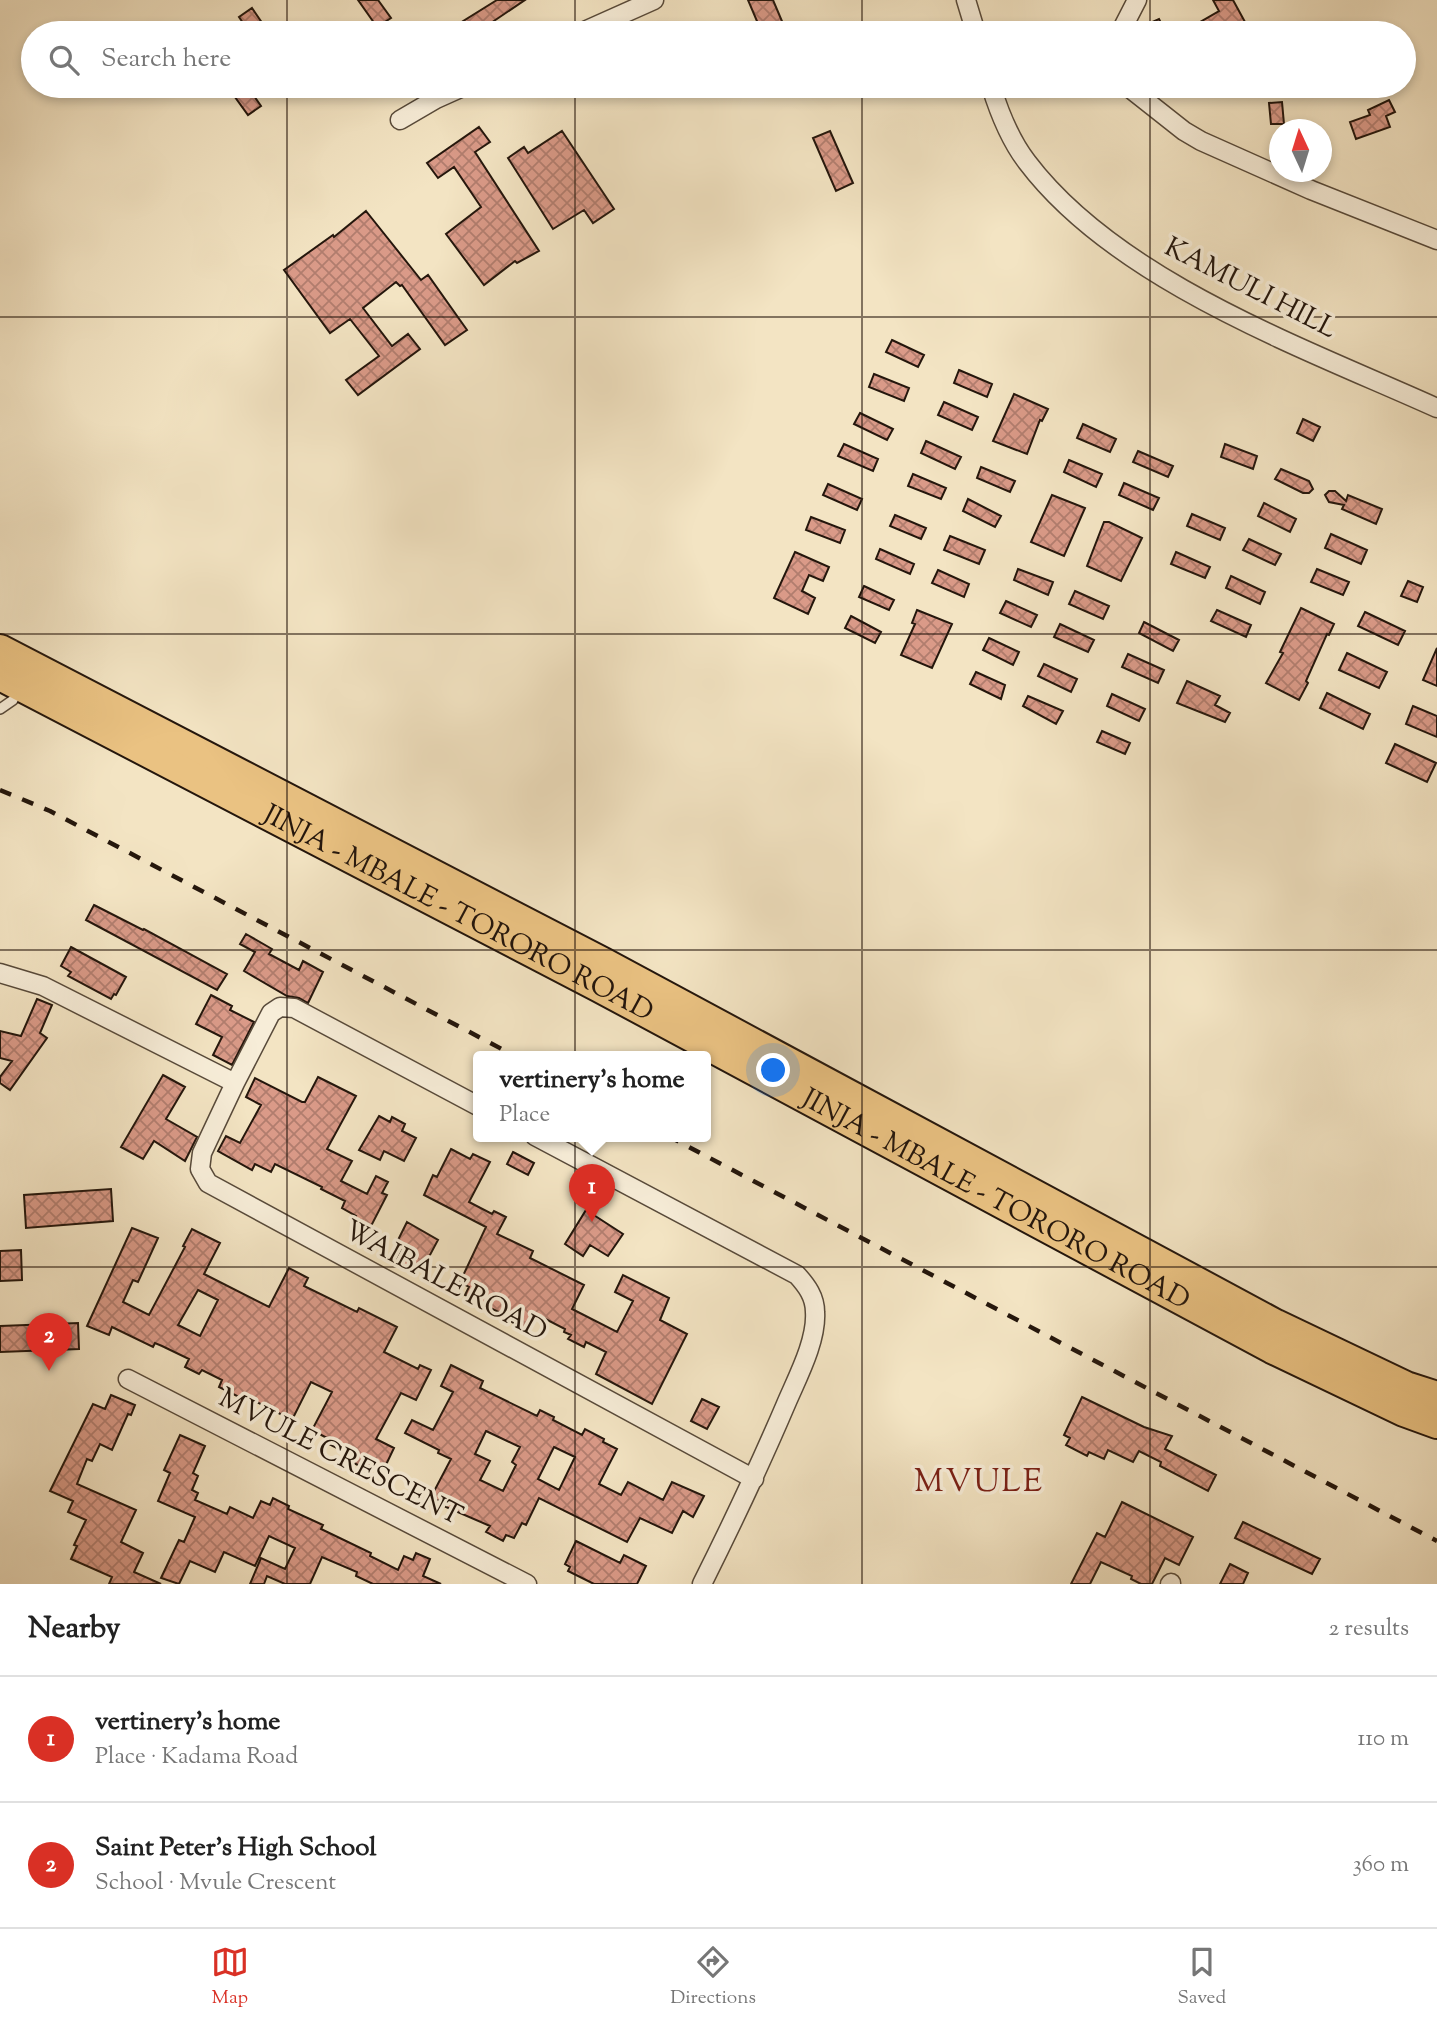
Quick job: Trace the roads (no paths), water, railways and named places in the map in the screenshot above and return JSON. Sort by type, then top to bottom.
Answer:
[{"type":"highway","name":"JINJA - MBALE - TORORO ROAD","points":[[0,649],[603,962],[1276,1324],[1406,1386],[1437,1396]]},
{"type":"highway","name":"JINJA - MBALE - TORORO ROAD","points":[[10,680],[598,987],[1272,1349],[1404,1412],[1437,1423]]},
{"type":"street","points":[[607,21],[654,0]]},
{"type":"street","points":[[966,0],[972,21]]},
{"type":"street","points":[[1126,21],[1137,0]]},
{"type":"street","points":[[400,120],[438,98]]},
{"type":"street","name":"KAMULI HILL","points":[[996,98],[1010,135],[1026,162],[1051,190],[1096,231],[1192,295],[1437,408]]},
{"type":"street","points":[[1142,98],[1184,131],[1202,141],[1311,190],[1437,240]]},
{"type":"street","points":[[0,973],[43,986],[235,1083]]},
{"type":"street","name":"WAIBALE ROAD","points":[[473,1103],[294,1008],[280,1007],[271,1013],[235,1083],[200,1161],[202,1175],[208,1183],[754,1479]]},
{"type":"street","points":[[546,1142],[796,1275],[806,1284],[813,1297],[816,1314],[804,1362],[754,1479],[702,1584]]},
{"type":"street","name":"MVULE CRESCENT","points":[[128,1379],[527,1584]]},
{"type":"lane","points":[[0,709],[13,700],[10,680]]},
{"type":"railway","points":[[0,790],[50,811],[506,1051]]},
{"type":"railway","points":[[679,1142],[1437,1541]]},
{"type":"place","name":"vertinery's home","points":[[592,1222]]},
{"type":"place","name":"Saint Peter's High School","points":[[49,1371]]},
{"type":"district","name":"MVULE","points":[[979,1483]]}]
